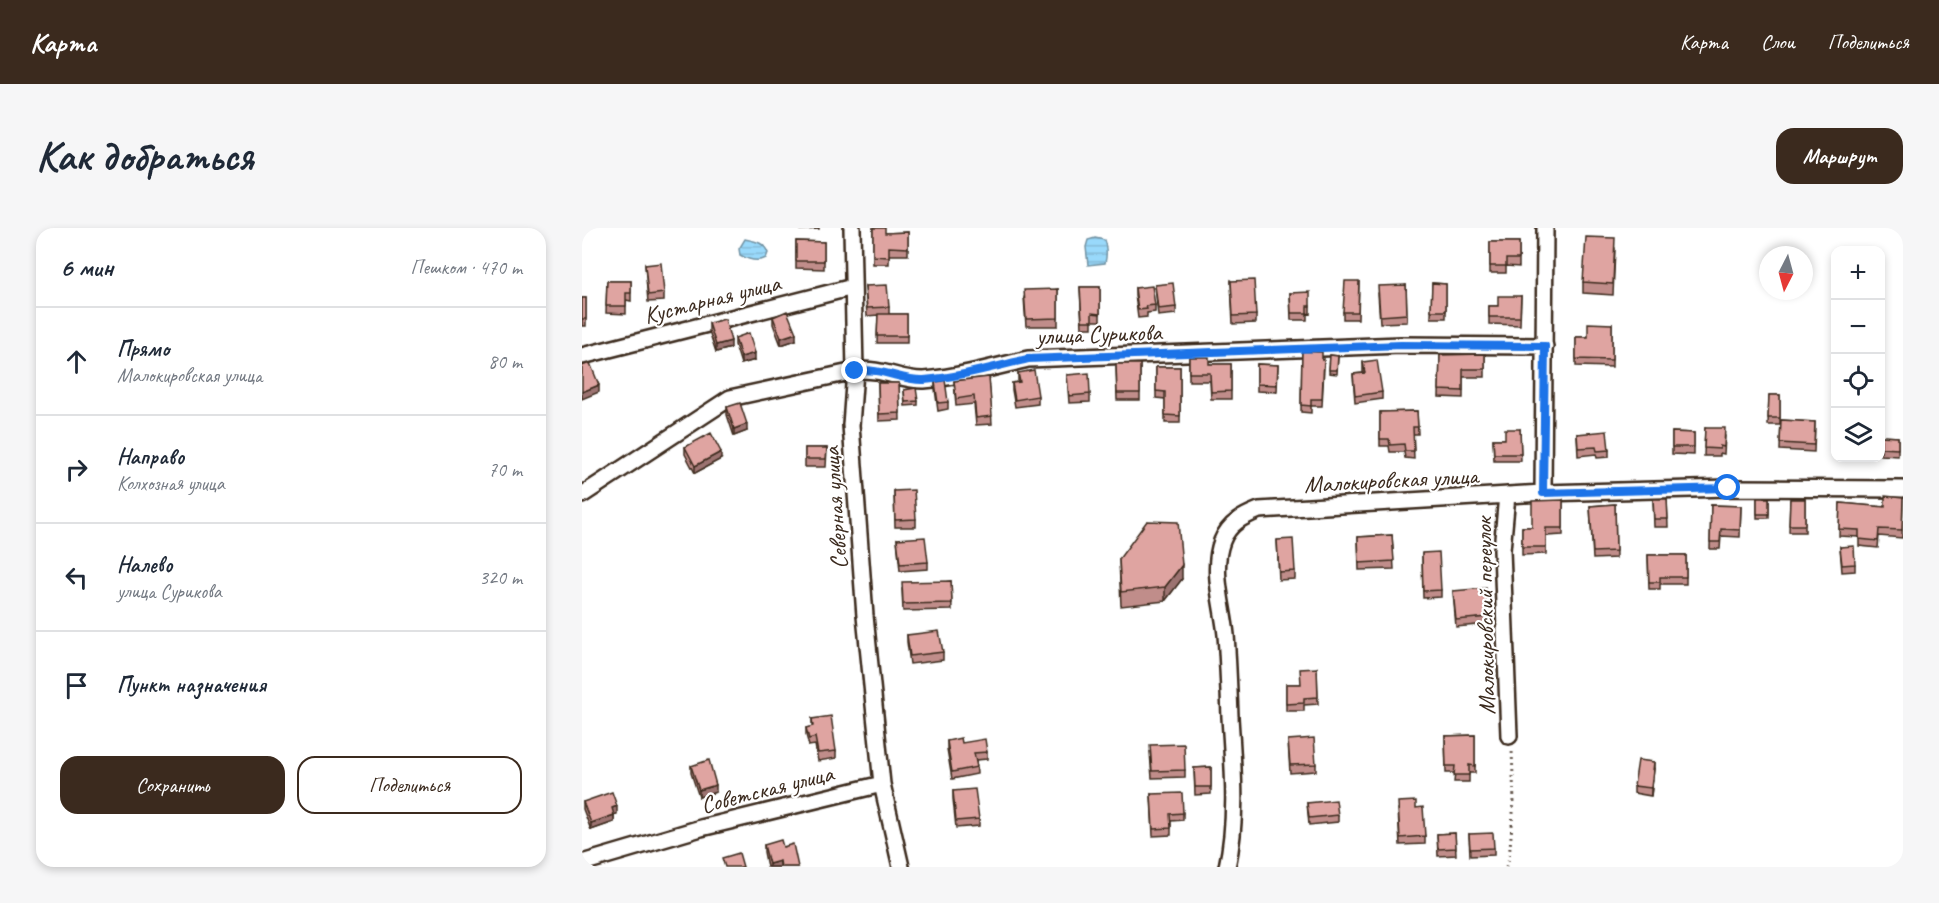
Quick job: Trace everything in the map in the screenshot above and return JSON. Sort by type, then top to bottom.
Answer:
[{"type":"street","name":"Северная улица","points":[[852,228],[855,371],[852,437],[865,616],[882,784]]},
{"type":"street","points":[[1543,493],[1545,228]]},
{"type":"street","name":"Кустарная улица","points":[[582,356],[853,287]]},
{"type":"street","name":"улица Сурикова","points":[[582,495],[730,398],[855,371],[870,369],[921,380],[975,372],[1028,359],[1401,345],[1545,346]]},
{"type":"street","name":"Малокировская улица","points":[[1227,867],[1233,823],[1233,760],[1226,636],[1218,556],[1228,530],[1240,518],[1259,510],[1543,493],[1728,488],[1903,489]]},
{"type":"street","name":"Малокировский переулок","points":[[1508,495],[1502,550],[1509,736]]},
{"type":"street","points":[[882,784],[902,867]]},
{"type":"street","name":"Советская улица","points":[[582,863],[701,828],[882,784]]},
{"type":"path","points":[[1506,867],[1509,859],[1514,802],[1512,745],[1509,736]]},
{"type":"water","points":[[1095,238],[1104,240],[1105,263],[1088,265],[1086,247],[1088,240]]},
{"type":"water","points":[[745,239],[764,246],[768,253],[766,258],[756,260],[740,255],[739,249]]},
{"type":"building","points":[[873,228],[885,228],[885,233],[908,232],[908,248],[889,247],[889,257],[873,256]]},
{"type":"building","points":[[1586,237],[1615,238],[1613,284],[1583,282]]},
{"type":"building","points":[[796,241],[824,242],[824,261],[796,261]]},
{"type":"building","points":[[1490,242],[1519,242],[1519,259],[1506,259],[1506,266],[1490,266]]},
{"type":"building","points":[[661,263],[664,293],[648,295],[645,265]]},
{"type":"building","points":[[1254,280],[1256,315],[1233,316],[1231,281]]},
{"type":"building","points":[[607,281],[631,281],[631,293],[626,293],[626,306],[606,306]]},
{"type":"building","points":[[1345,281],[1359,281],[1358,312],[1343,312]]},
{"type":"building","points":[[1173,283],[1176,307],[1158,309],[1155,285]]},
{"type":"building","points":[[1432,283],[1446,284],[1446,311],[1431,311]]},
{"type":"building","points":[[887,285],[889,307],[867,308],[865,286]]},
{"type":"building","points":[[1406,285],[1407,314],[1380,316],[1378,286]]},
{"type":"building","points":[[1152,286],[1155,305],[1138,310],[1135,288]]},
{"type":"building","points":[[1080,287],[1100,287],[1100,314],[1092,313],[1092,321],[1082,321]]},
{"type":"building","points":[[1058,289],[1058,318],[1026,319],[1024,290]]},
{"type":"building","points":[[1310,292],[1310,306],[1307,306],[1307,313],[1291,313],[1290,293]]},
{"type":"building","points":[[1498,296],[1521,296],[1520,317],[1489,317],[1489,306],[1498,306]]},
{"type":"building","points":[[582,298],[586,298],[586,319],[582,319]]},
{"type":"building","points":[[787,311],[796,333],[781,338],[773,317]]},
{"type":"building","points":[[878,314],[907,314],[907,336],[877,336]]},
{"type":"building","points":[[725,319],[731,341],[716,345],[709,323]]},
{"type":"building","points":[[1588,323],[1612,324],[1612,360],[1576,359],[1576,337],[1588,337]]},
{"type":"building","points":[[749,333],[755,353],[741,357],[735,338]]},
{"type":"building","points":[[1302,351],[1322,352],[1322,360],[1324,359],[1322,399],[1311,399],[1311,406],[1301,405]]},
{"type":"building","points":[[1485,354],[1485,369],[1463,369],[1463,391],[1439,390],[1440,355]]},
{"type":"building","points":[[1330,355],[1338,356],[1337,370],[1329,370]]},
{"type":"building","points":[[1189,357],[1209,357],[1209,364],[1231,364],[1231,391],[1211,392],[1210,373],[1189,373]]},
{"type":"building","points":[[1377,360],[1382,392],[1355,396],[1353,374],[1365,373],[1363,362]]},
{"type":"building","points":[[590,363],[599,385],[582,392],[582,366]]},
{"type":"building","points":[[1116,364],[1140,364],[1140,393],[1117,393]]},
{"type":"building","points":[[1257,364],[1278,365],[1277,385],[1257,384]]},
{"type":"building","points":[[1156,367],[1180,367],[1180,416],[1165,415],[1165,392],[1156,391]]},
{"type":"building","points":[[1034,370],[1038,396],[1015,400],[1012,383],[1020,382],[1018,373]]},
{"type":"building","points":[[1089,373],[1090,394],[1069,396],[1067,375]]},
{"type":"building","points":[[989,377],[992,416],[976,418],[974,396],[956,399],[954,381]]},
{"type":"building","points":[[945,380],[948,402],[938,403],[935,382]]},
{"type":"building","points":[[878,383],[899,383],[900,413],[879,414]]},
{"type":"building","points":[[916,388],[918,401],[905,402],[904,390]]},
{"type":"building","points":[[1769,395],[1780,395],[1780,418],[1768,418]]},
{"type":"building","points":[[740,403],[747,424],[734,429],[727,407]]},
{"type":"building","points":[[1417,411],[1418,427],[1413,427],[1414,451],[1405,451],[1404,444],[1390,445],[1389,439],[1380,439],[1380,412]]},
{"type":"building","points":[[1781,420],[1815,422],[1814,445],[1780,443]]},
{"type":"building","points":[[1705,428],[1725,428],[1724,447],[1704,448]]},
{"type":"building","points":[[1505,429],[1520,429],[1521,454],[1494,454],[1493,439],[1505,439]]},
{"type":"building","points":[[1607,431],[1609,450],[1597,451],[1596,447],[1578,448],[1577,434]]},
{"type":"building","points":[[1672,432],[1694,433],[1694,447],[1672,447]]},
{"type":"building","points":[[711,433],[721,452],[695,466],[685,447]]},
{"type":"building","points":[[1885,436],[1898,437],[1898,449],[1885,448]]},
{"type":"building","points":[[805,448],[827,448],[826,459],[805,459]]},
{"type":"building","points":[[914,490],[916,519],[895,520],[894,491]]},
{"type":"building","points":[[1885,496],[1903,498],[1902,530],[1879,529],[1878,541],[1859,539],[1859,530],[1839,529],[1840,503],[1885,507]]},
{"type":"building","points":[[1757,498],[1769,498],[1769,514],[1757,514]]},
{"type":"building","points":[[1653,499],[1667,499],[1668,519],[1654,519]]},
{"type":"building","points":[[1790,499],[1805,499],[1805,525],[1789,525]]},
{"type":"building","points":[[1563,500],[1563,528],[1546,528],[1546,547],[1522,547],[1522,527],[1532,527],[1532,501]]},
{"type":"building","points":[[1615,504],[1616,551],[1593,552],[1590,506]]},
{"type":"building","points":[[1711,505],[1741,506],[1740,530],[1721,529],[1720,542],[1710,542]]},
{"type":"building","points":[[1147,521],[1178,522],[1182,565],[1165,587],[1121,592],[1119,559]]},
{"type":"building","points":[[1392,535],[1394,561],[1359,563],[1358,537]]},
{"type":"building","points":[[925,537],[928,562],[900,564],[897,539]]},
{"type":"building","points":[[1293,539],[1295,571],[1279,572],[1277,540]]},
{"type":"building","points":[[1854,546],[1855,564],[1842,565],[1840,547]]},
{"type":"building","points":[[1439,552],[1441,590],[1423,591],[1422,553]]},
{"type":"building","points":[[1648,555],[1686,555],[1686,577],[1660,577],[1660,582],[1649,582]]},
{"type":"building","points":[[951,581],[952,603],[903,604],[902,582]]},
{"type":"building","points":[[1486,588],[1488,617],[1456,620],[1453,591]]},
{"type":"building","points":[[939,631],[943,652],[910,656],[907,635]]},
{"type":"building","points":[[1317,668],[1318,697],[1304,698],[1304,703],[1286,704],[1286,684],[1301,684],[1300,669]]},
{"type":"building","points":[[831,716],[836,751],[818,753],[815,737],[809,739],[806,728],[813,726],[812,719]]},
{"type":"building","points":[[1475,735],[1475,766],[1469,765],[1469,775],[1454,775],[1455,766],[1446,766],[1445,736]]},
{"type":"building","points":[[961,738],[962,743],[985,739],[987,752],[974,753],[977,767],[952,772],[947,741]]},
{"type":"building","points":[[1314,738],[1316,764],[1290,765],[1288,740]]},
{"type":"building","points":[[1184,744],[1185,770],[1152,771],[1150,745]]},
{"type":"building","points":[[709,760],[716,785],[699,790],[691,766]]},
{"type":"building","points":[[1638,760],[1654,762],[1651,788],[1634,786]]},
{"type":"building","points":[[1211,767],[1211,787],[1195,787],[1194,768]]},
{"type":"building","points":[[975,789],[979,819],[956,821],[953,791]]},
{"type":"building","points":[[612,792],[617,806],[612,808],[614,815],[591,823],[583,802]]},
{"type":"building","points":[[1182,793],[1183,813],[1170,814],[1171,828],[1153,829],[1151,794]]},
{"type":"building","points":[[1336,800],[1338,815],[1309,818],[1307,803]]},
{"type":"building","points":[[1416,801],[1416,808],[1423,807],[1425,836],[1400,838],[1398,802]]},
{"type":"building","points":[[1455,833],[1456,848],[1438,849],[1437,834]]},
{"type":"building","points":[[1493,833],[1494,848],[1470,849],[1469,834]]},
{"type":"building","points":[[781,840],[783,847],[793,844],[798,867],[781,867],[780,861],[769,864],[764,845]]},
{"type":"building","points":[[739,853],[743,867],[725,867],[722,858]]},
{"type":"route","points":[[855,371],[870,369],[921,380],[975,372],[1028,359],[1401,345],[1545,346],[1543,493],[1728,488]]}]
